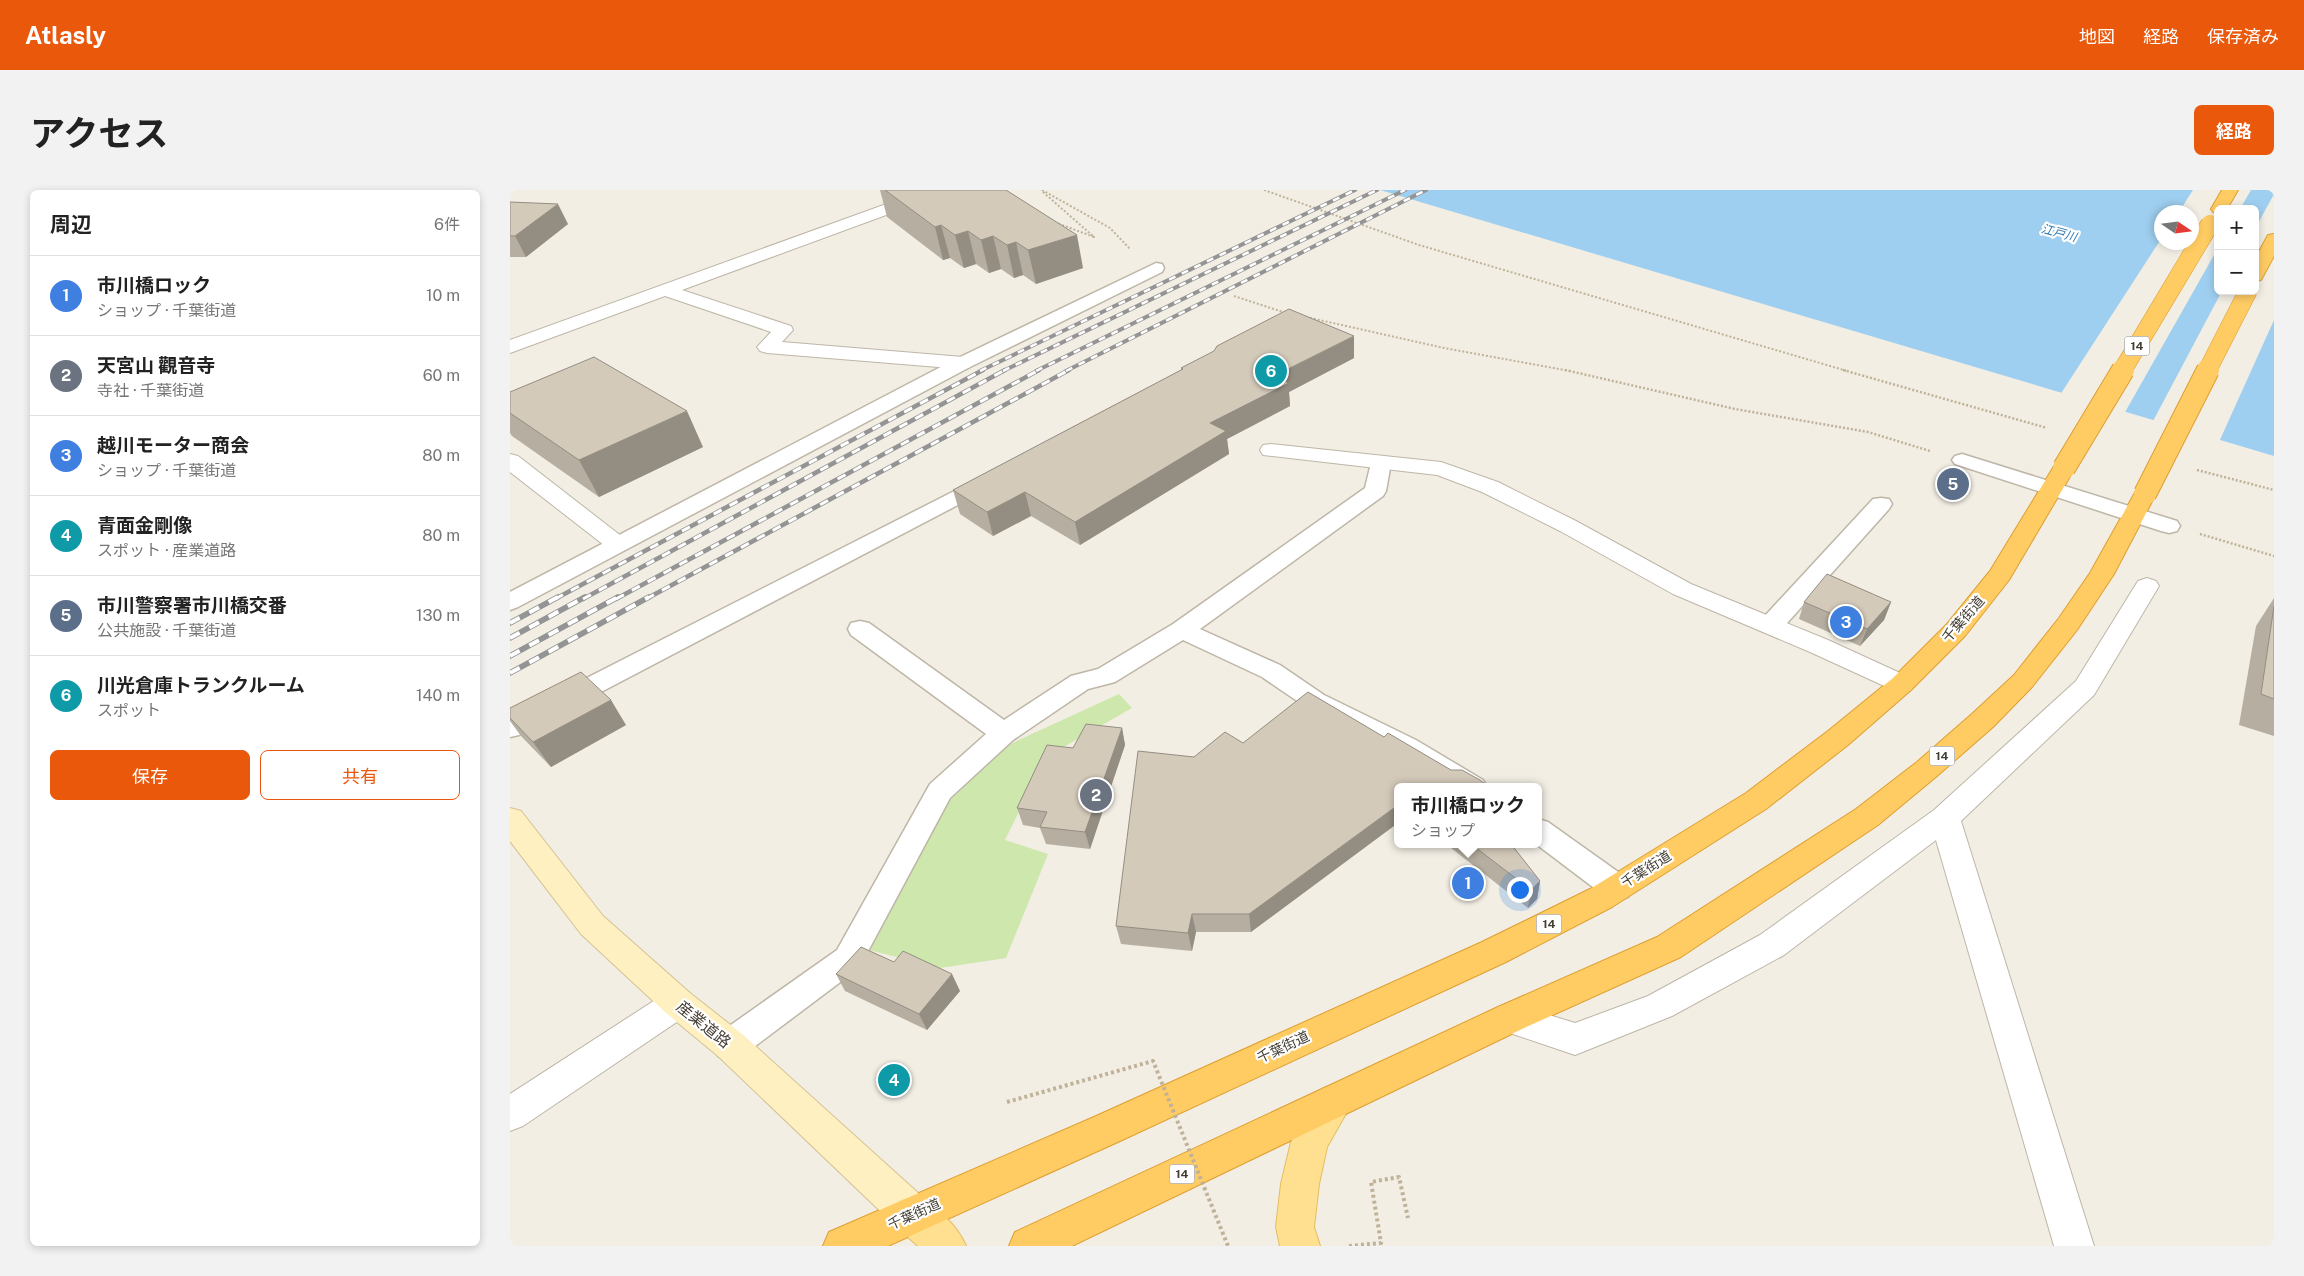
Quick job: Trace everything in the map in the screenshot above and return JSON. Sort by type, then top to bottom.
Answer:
[{"type":"highway","name":"千葉街道","points":[[2221,205],[2230,190]]},
{"type":"highway","name":"千葉街道","points":[[843,1246],[1107,1129],[1494,952],[1601,898],[1756,801],[1838,738],[1902,684],[1956,630],[2000,575],[2214,217]]},
{"type":"highway","points":[[2259,268],[2274,239]]},
{"type":"highway","name":"14","points":[[1029,1246],[1510,1018],[1668,947],[1867,817],[1927,769],[1983,720],[2023,681],[2068,624],[2102,574],[2246,295]]},
{"type":"main road","name":"産業道路","points":[[510,819],[592,926],[678,1003],[730,1045],[913,1215]]},
{"type":"main road","points":[[1300,1246],[1295,1227],[1300,1184],[1308,1150],[1310,1142],[1335,1101]]},
{"type":"main road","points":[[913,1215],[946,1246]]},
{"type":"street","points":[[510,346],[940,190]]},
{"type":"street","points":[[664,290],[784,330],[766,347],[963,363]]},
{"type":"street","points":[[1271,450],[1441,468],[1490,487],[1568,526],[1682,589],[1902,684]]},
{"type":"street","points":[[510,461],[617,544]]},
{"type":"street","points":[[1510,1018],[1575,1039],[1660,1006],[1772,945],[1945,818],[2085,688],[2146,586]]},
{"type":"street","points":[[1945,818],[2051,1176],[2074,1246]]},
{"type":"street","points":[[510,1114],[678,1003]]},
{"type":"lane","points":[[510,602],[963,363],[1156,268]]},
{"type":"lane","points":[[1962,460],[2058,479],[2139,504],[2169,526]]},
{"type":"lane","points":[[730,1045],[848,959],[940,791],[1004,734],[1080,682],[1106,676],[1182,630],[1246,582],[1320,533],[1375,490],[1381,463]]},
{"type":"lane","points":[[510,728],[1004,473]]},
{"type":"lane","points":[[1771,626],[1881,504]]},
{"type":"lane","points":[[860,629],[1004,734]]},
{"type":"lane","points":[[1182,630],[1272,671],[1314,701],[1406,747],[1466,783]]},
{"type":"lane","points":[[1542,833],[1616,888]]},
{"type":"path","points":[[1264,190],[1419,245],[1847,372],[2049,428]]},
{"type":"path","points":[[1043,191],[1094,237],[1057,223]]},
{"type":"path","points":[[1043,191],[1110,228],[1137,256],[1156,268]]},
{"type":"path","points":[[1234,296],[1269,310],[1287,313]]},
{"type":"path","points":[[1299,320],[1305,316],[1444,348],[1552,367],[1735,409],[1868,432],[1962,460]]},
{"type":"path","points":[[2193,468],[2274,490]]},
{"type":"path","points":[[2169,526],[2274,556]]},
{"type":"path","points":[[1007,1102],[1153,1061],[1228,1246]]},
{"type":"path","points":[[1349,1246],[1381,1243],[1371,1182],[1399,1177],[1408,1218]]},
{"type":"green space","points":[[1119,694],[1132,708],[1046,757],[1005,840],[1048,854],[1006,958],[940,968],[869,950],[950,800],[1008,745]]},
{"type":"water","name":"江戸川","points":[[1380,190],[2274,190],[2274,456]]},
{"type":"pier","points":[[2193,190],[2251,190],[2242,205],[2214,205],[2214,255],[2124,414],[2060,395],[2154,250],[2199,250],[2199,205],[2183,205]]},
{"type":"pier","points":[[2274,194],[2274,320],[2219,442],[2152,423],[2220,295],[2259,295],[2259,222]]},
{"type":"building","points":[[885,190],[1006,190],[1077,235],[1028,250],[1016,242],[1007,245],[993,236],[981,240],[968,231],[955,235],[941,225],[935,227]]},
{"type":"building","points":[[510,202],[558,204],[515,236],[510,236]]},
{"type":"building","points":[[1289,309],[1354,336],[1274,376],[1289,383],[1210,423],[1226,431],[1075,522],[1025,492],[987,512],[953,490],[1183,369],[1181,368],[1214,351],[1217,346]]},
{"type":"building","points":[[594,357],[687,411],[579,460],[510,413],[510,392]]},
{"type":"building","points":[[1827,574],[1891,602],[1867,629],[1804,602]]},
{"type":"building","points":[[2274,606],[2274,699],[2261,694]]},
{"type":"building","points":[[581,672],[611,700],[533,742],[510,718],[510,708]]},
{"type":"building","points":[[1308,692],[1384,737],[1388,733],[1451,770],[1462,770],[1484,783],[1394,783],[1394,808],[1249,914],[1192,914],[1188,933],[1116,926],[1138,751],[1194,757],[1225,732],[1243,743]]},
{"type":"building","points":[[1086,724],[1122,728],[1085,832],[1040,827],[1047,812],[1017,808],[1047,745],[1073,748]]},
{"type":"building","points":[[1476,848],[1514,848],[1540,881],[1531,890]]},
{"type":"building","points":[[861,947],[894,962],[903,951],[952,974],[919,1014],[836,974]]},
{"type":"railway","points":[[980,371],[1355,190]]},
{"type":"railway","points":[[1004,370],[1377,190]]},
{"type":"railway","points":[[1036,371],[1405,190]]},
{"type":"railway","points":[[1066,371],[1426,190]]},
{"type":"railway","points":[[555,599],[983,370]]},
{"type":"railway","points":[[583,599],[1004,370]]},
{"type":"railway","points":[[616,599],[1039,370]]},
{"type":"railway","points":[[646,599],[1069,370]]},
{"type":"railway","points":[[510,623],[558,597]]},
{"type":"railway","points":[[510,638],[585,597]]},
{"type":"railway","points":[[510,656],[618,597]]},
{"type":"railway","points":[[510,673],[649,597]]},
{"type":"place","name":"川光倉庫トランクルーム","points":[[1271,371]]},
{"type":"place","name":"市川警察署市川橋交番","points":[[1953,484]]},
{"type":"place","name":"越川モーター商会","points":[[1846,622]]},
{"type":"place","name":"天宮山 觀音寺","points":[[1096,795]]},
{"type":"place","name":"市川橋ロック","points":[[1468,883]]},
{"type":"place","name":"青面金剛像","points":[[894,1080]]}]
